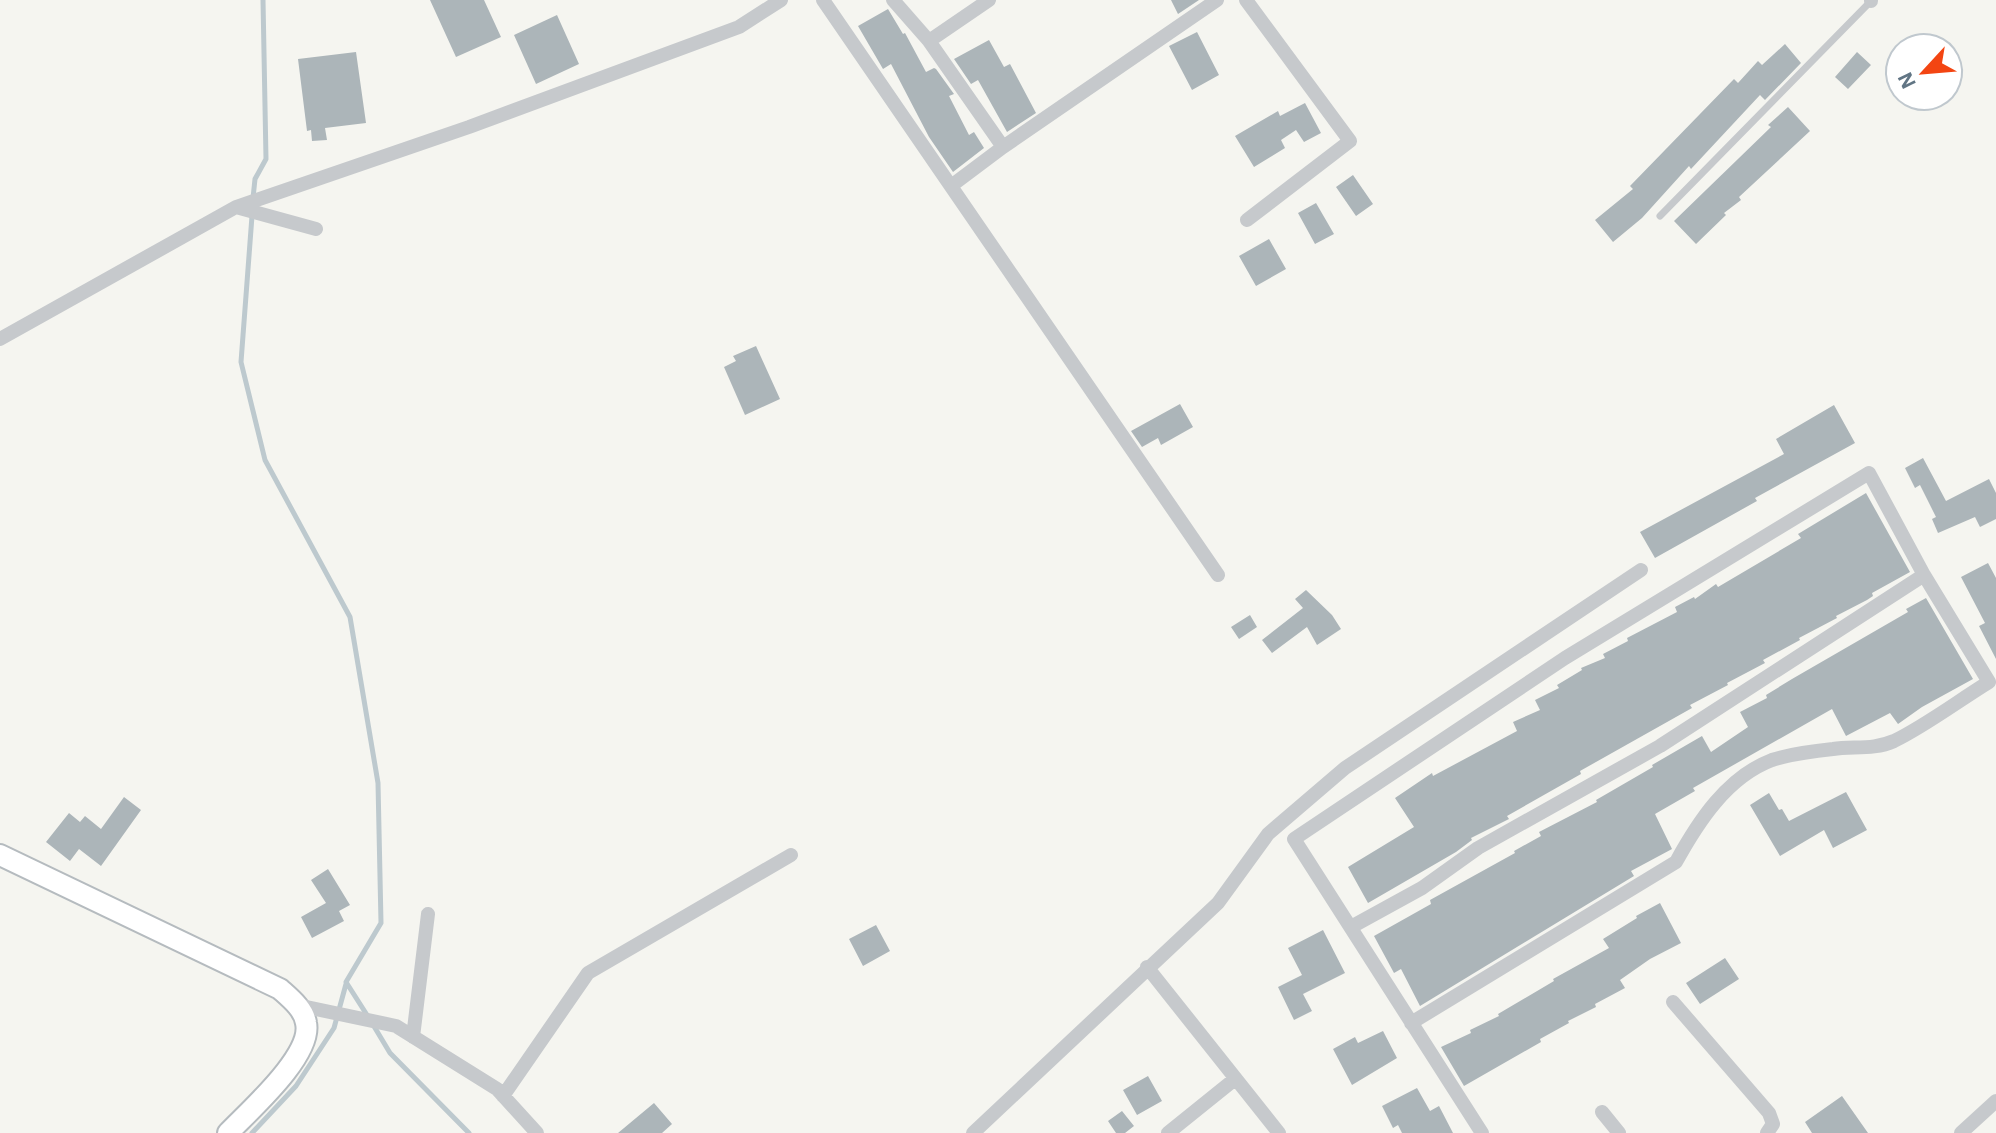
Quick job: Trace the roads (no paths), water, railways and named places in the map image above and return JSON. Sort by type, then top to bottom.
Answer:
[{"type":"main road","points":[[0,855],[280,989],[297,1005],[306,1023],[305,1042],[271,1089],[228,1133]]},
{"type":"street","points":[[0,339],[237,207],[469,127],[739,27],[781,0]]},
{"type":"street","points":[[823,0],[1218,575]]},
{"type":"street","points":[[893,0],[929,41],[1003,147]]},
{"type":"street","points":[[929,41],[989,0]]},
{"type":"street","points":[[951,186],[1217,0]]},
{"type":"street","points":[[1246,0],[1350,141],[1247,220]]},
{"type":"street","points":[[237,207],[316,229]]},
{"type":"street","points":[[1411,1023],[1676,862],[1712,807],[1737,780],[1772,760],[1834,749],[1863,749],[1893,741],[1989,682],[1924,575],[1869,473],[1565,658],[1294,839],[1351,927],[1411,1023],[1482,1133]]},
{"type":"street","points":[[973,1133],[1218,903],[1268,834],[1345,768],[1641,570]]},
{"type":"street","points":[[1351,927],[1422,888],[1478,848],[1660,746],[1924,575]]},
{"type":"street","points":[[503,1096],[588,973],[791,855]]},
{"type":"street","points":[[413,1037],[428,914]]},
{"type":"street","points":[[1147,967],[1279,1133]]},
{"type":"street","points":[[1673,1002],[1769,1113],[1773,1124],[1767,1133]]},
{"type":"street","points":[[297,1005],[396,1026],[497,1089],[537,1133]]},
{"type":"street","points":[[1168,1133],[1235,1079]]},
{"type":"street","points":[[1961,1133],[1996,1101]]},
{"type":"street","points":[[1602,1112],[1619,1133]]},
{"type":"lane","points":[[1660,216],[1871,0]]},
{"type":"waterway","points":[[253,198],[255,179],[266,159],[263,0]]},
{"type":"waterway","points":[[252,216],[241,362],[265,460],[350,617],[378,783],[381,923],[346,982],[367,1015]]},
{"type":"waterway","points":[[252,1133],[296,1086],[334,1028],[346,984]]},
{"type":"waterway","points":[[372,1023],[390,1053],[469,1133]]}]
